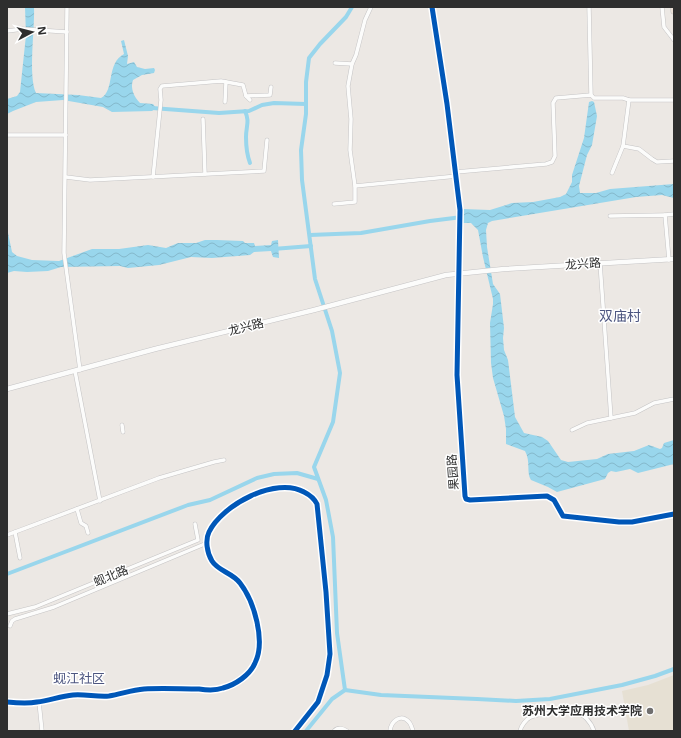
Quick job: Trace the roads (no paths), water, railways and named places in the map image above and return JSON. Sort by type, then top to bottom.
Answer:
[{"type":"street","points":[[67,7],[64,254],[78,370],[100,501]]},
{"type":"street","points":[[334,204],[355,202],[355,186],[349,135],[351,119],[348,86],[352,64],[356,55],[365,20],[371,7]]},
{"type":"street","name":"果园路","points":[[432,7],[447,104],[460,210],[457,387],[466,499],[547,496],[554,500],[563,516],[619,522],[642,521],[674,514]]},
{"type":"street","points":[[589,7],[591,95]]},
{"type":"street","points":[[662,7],[664,27],[674,40]]},
{"type":"street","points":[[7,31],[23,29],[67,32]]},
{"type":"street","points":[[336,63],[352,64]]},
{"type":"street","points":[[153,177],[161,100],[160,89],[162,86],[221,81],[243,85],[246,96],[250,100]]},
{"type":"street","points":[[225,102],[226,82]]},
{"type":"street","points":[[246,96],[270,95],[271,87]]},
{"type":"street","points":[[355,186],[546,164],[552,162],[555,156],[553,103],[556,98],[591,95],[594,98],[674,100]]},
{"type":"street","points":[[612,173],[613,167],[623,146],[629,100]]},
{"type":"street","points":[[203,119],[205,174]]},
{"type":"street","points":[[7,136],[66,135]]},
{"type":"street","points":[[66,177],[90,180],[264,171],[267,140]]},
{"type":"street","points":[[623,146],[639,149],[657,162],[674,161]]},
{"type":"street","points":[[610,216],[665,216],[674,214]]},
{"type":"street","points":[[665,216],[671,259]]},
{"type":"street","name":"龙兴路","points":[[7,389],[458,273],[671,259]]},
{"type":"street","points":[[600,263],[611,418]]},
{"type":"street","points":[[572,430],[587,423],[635,413],[654,403],[674,399]]},
{"type":"street","points":[[122,425],[123,432]]},
{"type":"street","points":[[7,534],[159,478],[224,460]]},
{"type":"street","points":[[7,702],[39,702],[61,697],[80,695],[107,696],[144,689],[220,689],[238,681],[251,669],[257,658],[259,643],[253,606],[239,581],[212,561],[207,544],[207,537],[217,519],[234,505],[266,490],[274,488],[295,488],[305,493],[315,501],[318,510],[330,654],[327,675],[316,705],[295,731]]},
{"type":"street","points":[[77,509],[81,523],[86,526],[88,533]]},
{"type":"street","name":"蚬北路","points":[[7,614],[35,607],[198,540],[195,524]]},
{"type":"street","points":[[15,532],[20,558]]},
{"type":"street","points":[[10,626],[12,621],[15,619],[54,608],[207,544]]},
{"type":"street","points":[[39,702],[42,731]]},
{"type":"street","points":[[520,731],[521,727],[530,717],[547,713],[575,712],[589,721],[594,731]]},
{"type":"street","points":[[390,731],[390,725],[394,720],[400,718],[408,721],[413,731]]},
{"type":"street","points":[[334,731],[339,728],[347,731]]},
{"type":"water","points":[[25,7],[34,7],[32,75],[36,93],[78,95],[101,98],[108,89],[118,58],[124,54],[121,41],[124,40],[128,56],[127,64],[134,62],[137,67],[145,69],[154,68],[155,70],[154,73],[142,75],[133,80],[132,89],[134,95],[140,103],[153,104],[156,108],[152,111],[112,112],[103,107],[63,100],[36,102],[7,114],[7,99],[17,96],[20,92],[26,35]]},
{"type":"water","points":[[589,102],[594,102],[597,116],[592,145],[587,155],[579,186],[580,193],[596,193],[610,189],[674,184],[674,198],[662,195],[636,197],[492,221],[488,223],[486,230],[487,247],[493,284],[500,294],[504,328],[504,350],[508,360],[515,417],[524,433],[542,437],[548,441],[561,460],[568,462],[597,459],[608,454],[634,451],[649,445],[660,449],[664,443],[674,440],[674,464],[638,473],[630,469],[616,472],[611,471],[605,479],[557,492],[531,480],[528,459],[525,451],[506,444],[504,416],[493,378],[491,363],[490,323],[493,299],[478,230],[471,223],[463,223],[462,217],[463,209],[490,210],[512,203],[533,202],[560,197],[566,194],[572,182],[572,175],[584,138]]},
{"type":"water","points":[[7,228],[12,252],[17,256],[32,260],[59,261],[92,249],[119,249],[148,245],[166,248],[178,243],[196,243],[205,240],[243,241],[245,243],[254,243],[255,246],[271,245],[272,241],[278,240],[279,258],[273,257],[271,251],[254,252],[250,255],[212,258],[191,257],[159,265],[128,268],[120,266],[61,267],[48,271],[14,271],[7,273]]},
{"type":"waterway","points":[[345,690],[337,633],[333,537],[326,500],[314,467],[333,422],[340,373],[332,331],[315,279],[302,180],[301,150],[306,114],[306,82],[309,58],[320,44],[346,17],[352,7]]},
{"type":"waterway","points":[[152,108],[219,113],[249,111],[262,105],[274,103],[306,104]]},
{"type":"waterway","points":[[245,111],[248,121],[246,147],[250,163]]},
{"type":"waterway","points":[[310,235],[361,233],[462,217]]},
{"type":"waterway","points":[[273,249],[311,246]]},
{"type":"waterway","points":[[7,574],[188,505],[210,500],[257,478],[274,474],[297,473],[318,479]]},
{"type":"waterway","points":[[306,731],[332,699],[345,690],[381,695],[516,701],[550,699],[622,685],[674,669]]},
{"type":"place","name":"苏州大学应用技术学院","points":[[650,711]]},
{"type":"district","name":"双庙村","points":[[620,316]]},
{"type":"district","name":"蚬江社区","points":[[79,678]]}]
